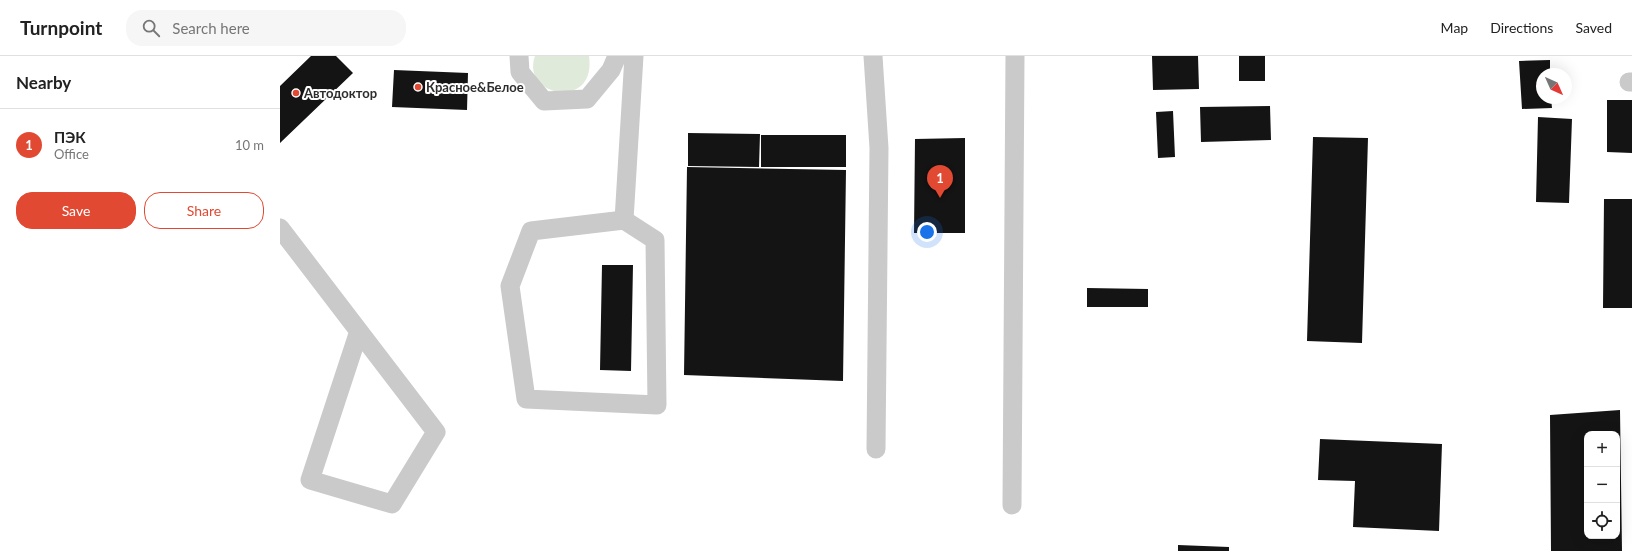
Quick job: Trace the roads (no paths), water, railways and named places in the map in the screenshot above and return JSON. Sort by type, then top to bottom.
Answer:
[{"type":"lane","points":[[519,56],[520,72],[544,101],[587,99],[611,70],[617,56]]},
{"type":"lane","points":[[624,220],[634,56]]},
{"type":"lane","points":[[872,56],[879,148],[876,448]]},
{"type":"lane","points":[[1012,505],[1015,56]]},
{"type":"lane","points":[[624,220],[655,240],[658,405],[526,399],[510,286],[531,231],[624,220]]},
{"type":"lane","points":[[280,228],[359,331],[436,432],[392,504],[310,480],[359,331]]},
{"type":"place","name":"Красное&Белое","points":[[418,87]]},
{"type":"place","name":"Автодоктор","points":[[296,93]]},
{"type":"place","name":"ПЭК","points":[[940,198]]}]
